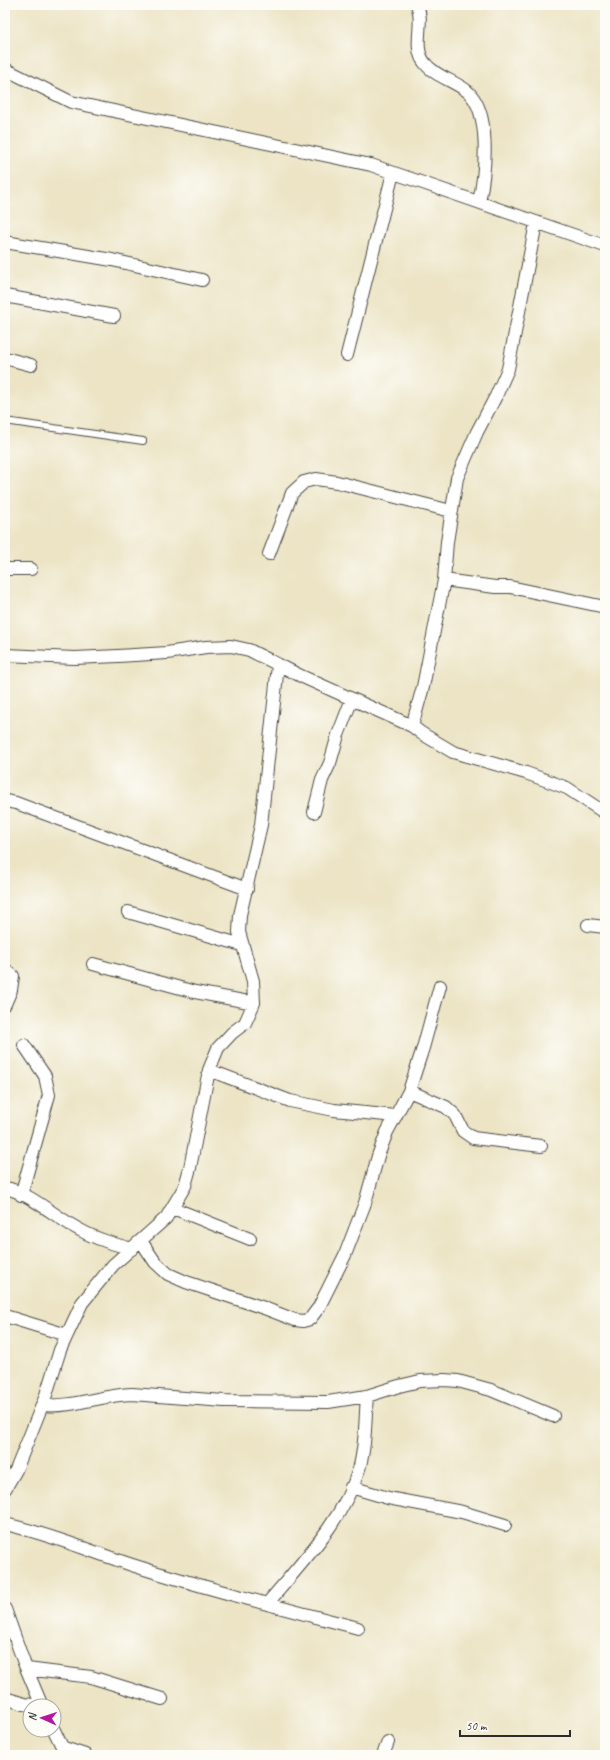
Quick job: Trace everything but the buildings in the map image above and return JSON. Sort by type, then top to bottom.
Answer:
[{"type":"street","points":[[417,5],[420,13],[419,49],[423,62],[438,74],[467,91],[475,101],[481,114],[484,142],[484,180],[479,202]]},
{"type":"street","points":[[5,69],[71,102],[371,165],[605,246]]},
{"type":"street","points":[[346,355],[393,173]]},
{"type":"street","points":[[412,726],[423,687],[444,580],[456,478],[476,432],[496,396],[508,369],[536,223]]},
{"type":"street","points":[[5,242],[112,260],[202,280]]},
{"type":"street","points":[[5,296],[114,316]]},
{"type":"street","points":[[5,358],[31,365]]},
{"type":"street","points":[[269,554],[292,493],[304,482],[316,479],[337,482],[451,511]]},
{"type":"street","points":[[5,569],[31,569]]},
{"type":"street","points":[[444,580],[495,587],[510,587],[605,607]]},
{"type":"street","points":[[5,655],[89,657],[167,653],[206,647],[231,646],[249,650],[278,665],[412,726],[453,752],[526,773],[567,788],[605,813]]},
{"type":"street","points":[[5,1489],[16,1470],[42,1405],[60,1350],[82,1303],[113,1265],[166,1218],[185,1186],[190,1168],[209,1070],[218,1048],[245,1022],[254,1003],[253,981],[239,932],[240,915],[261,825],[278,665]]},
{"type":"street","points":[[314,812],[322,780],[330,763],[338,735],[352,699]]},
{"type":"street","points":[[5,801],[16,803],[247,889]]},
{"type":"street","points":[[128,912],[242,945]]},
{"type":"street","points":[[588,925],[605,927]]},
{"type":"street","points":[[93,964],[195,992],[254,1003]]},
{"type":"street","points":[[5,969],[13,976],[14,983],[5,1004]]},
{"type":"street","points":[[141,1241],[155,1262],[168,1274],[174,1277],[295,1320],[303,1321],[310,1319],[319,1307],[345,1255],[365,1203],[378,1156],[387,1132],[409,1091],[423,1048],[440,986]]},
{"type":"street","points":[[21,1195],[49,1095],[45,1076],[24,1046]]},
{"type":"street","points":[[209,1070],[290,1101],[334,1110],[396,1116]]},
{"type":"street","points":[[409,1091],[446,1107],[455,1115],[463,1132],[473,1138],[541,1146]]},
{"type":"street","points":[[5,1188],[21,1195],[79,1230],[104,1241],[132,1249]]},
{"type":"street","points":[[173,1208],[250,1239]]},
{"type":"street","points":[[5,1316],[67,1335]]},
{"type":"street","points":[[42,1405],[62,1406],[118,1394],[224,1401],[305,1403],[328,1402],[366,1396],[420,1381],[458,1381],[491,1390],[553,1416]]},
{"type":"street","points":[[267,1604],[314,1547],[341,1508],[351,1487],[359,1468],[362,1450],[366,1396]]},
{"type":"street","points":[[351,1487],[388,1498],[462,1512],[505,1525]]},
{"type":"street","points":[[5,1524],[34,1530],[132,1564],[267,1604],[358,1628]]},
{"type":"street","points":[[5,1609],[38,1698]]},
{"type":"street","points":[[27,1669],[91,1677],[162,1699]]},
{"type":"street","points":[[5,1698],[22,1703]]},
{"type":"street","points":[[58,1738],[65,1752],[85,1755]]},
{"type":"street","points":[[383,1755],[388,1742]]},
{"type":"lane","points":[[5,421],[143,441]]}]
